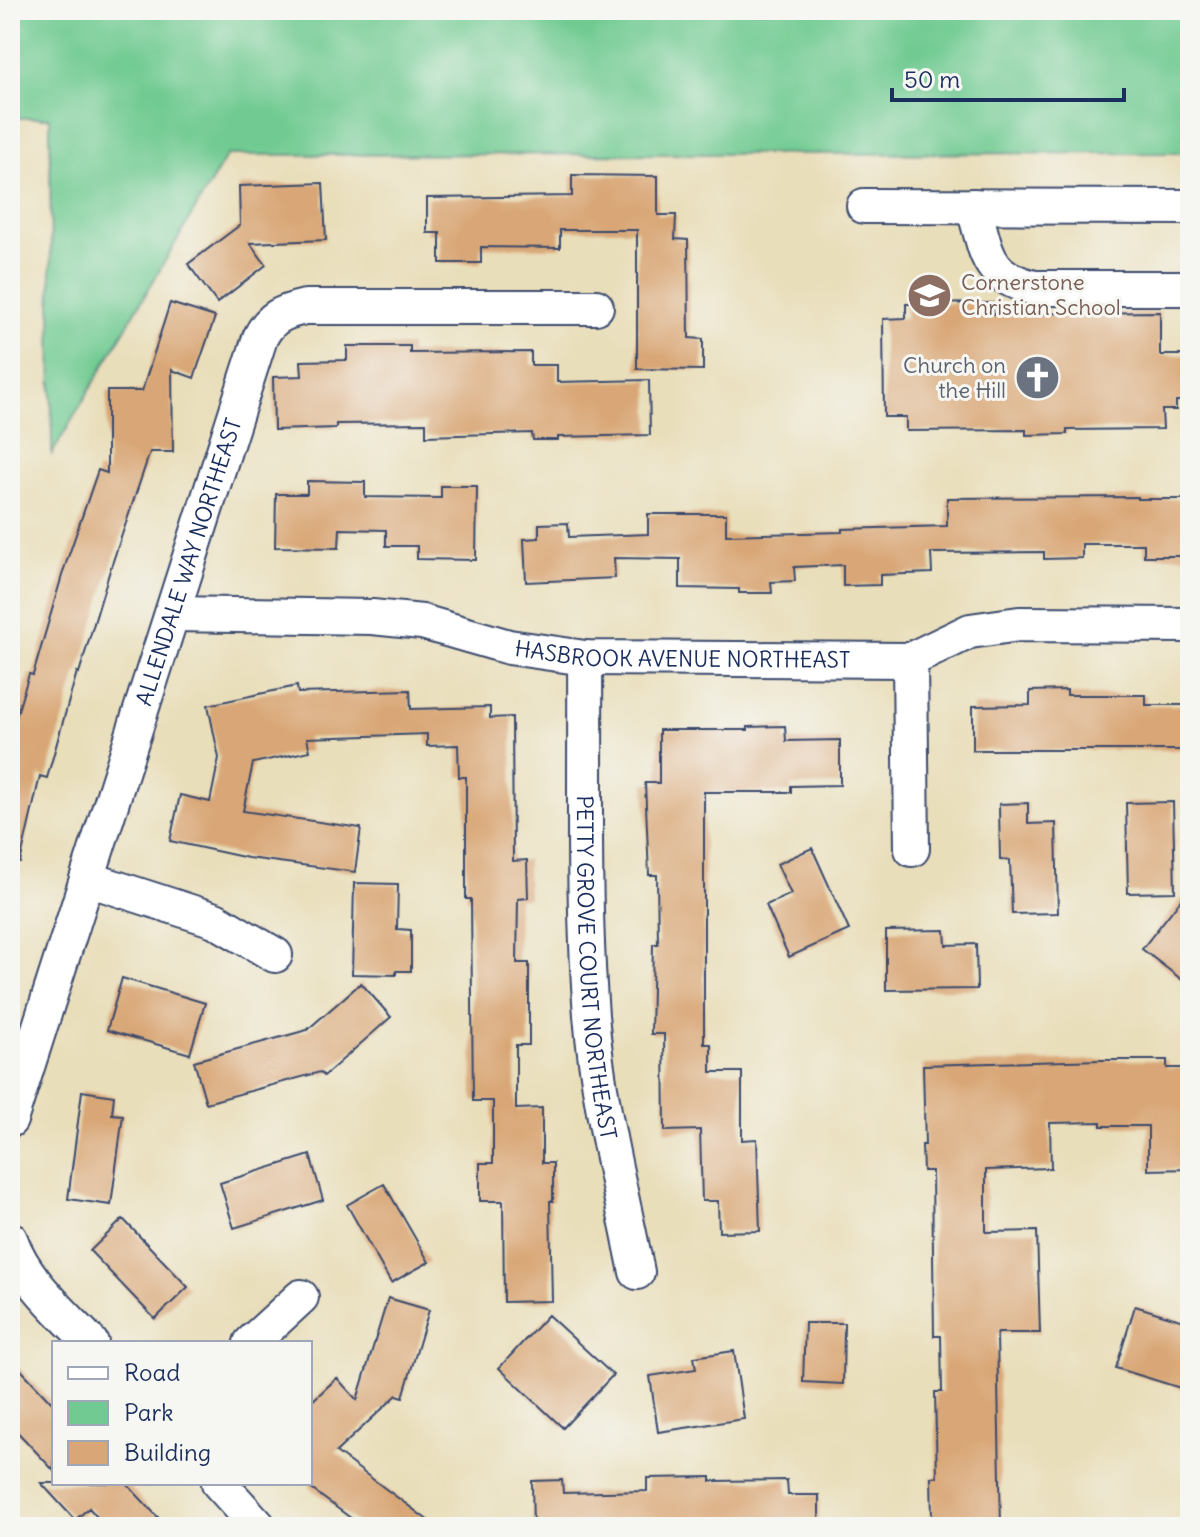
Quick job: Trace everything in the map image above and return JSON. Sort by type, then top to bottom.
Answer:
[{"type":"street","points":[[864,206],[1190,207]]},
{"type":"street","points":[[973,206],[994,268],[1013,283],[1035,288],[1190,288]]},
{"type":"street","name":"ALLENDALE WAY NORTHEAST","points":[[10,1120],[267,323],[284,312],[305,307],[596,307]]},
{"type":"street","name":"HASBROOK AVENUE NORTHEAST","points":[[173,614],[372,617],[422,622],[509,647],[585,658],[910,660],[970,631],[1019,624],[1190,625]]},
{"type":"street","name":"PETTY GROVE COURT NORTHEAST","points":[[585,658],[591,1015],[597,1074],[637,1272]]},
{"type":"street","points":[[910,660],[912,849]]},
{"type":"street","points":[[88,879],[215,920],[275,955]]},
{"type":"street","points":[[10,1239],[14,1251],[35,1283],[89,1341]]},
{"type":"street","points":[[253,1341],[301,1297]]},
{"type":"street","points":[[221,1485],[259,1527]]},
{"type":"green space","points":[[10,10],[1190,10],[1190,153],[227,155],[52,454],[50,118],[10,118]]},
{"type":"building","points":[[572,175],[658,176],[658,215],[676,215],[675,239],[688,240],[689,338],[703,339],[703,370],[637,369],[637,230],[560,230],[560,248],[481,247],[481,263],[440,263],[440,233],[427,233],[427,198],[572,196]]},
{"type":"building","points":[[323,183],[326,240],[250,243],[266,265],[217,303],[188,264],[240,225],[239,186]]},
{"type":"building","points":[[170,303],[215,317],[194,378],[172,370],[173,452],[150,452],[77,672],[47,778],[40,776],[20,863],[10,862],[10,737],[29,674],[33,675],[63,572],[98,470],[107,473],[107,391],[142,391]]},
{"type":"building","name":"Church on the Hill","points":[[993,303],[993,314],[1160,312],[1160,355],[1190,355],[1190,401],[1176,401],[1176,410],[1162,410],[1163,429],[1067,430],[1067,434],[1026,435],[1026,430],[906,431],[906,417],[884,417],[883,319],[906,318],[906,304]]},
{"type":"building","points":[[347,346],[410,346],[410,353],[531,352],[531,365],[557,365],[557,382],[649,380],[650,435],[558,437],[558,440],[533,440],[532,433],[426,436],[426,423],[336,424],[336,428],[274,430],[273,377],[302,376],[301,361],[347,360]]},
{"type":"building","points":[[307,481],[365,482],[365,497],[441,498],[441,486],[477,486],[476,560],[417,559],[417,546],[386,546],[386,530],[340,529],[339,548],[275,547],[276,494],[307,494]]},
{"type":"building","points":[[947,498],[1190,499],[1190,556],[1144,556],[1144,544],[1082,544],[1082,558],[1044,559],[1044,552],[931,553],[932,573],[880,575],[880,585],[843,586],[843,565],[794,567],[795,581],[771,582],[772,593],[680,588],[680,559],[614,558],[615,578],[526,582],[524,539],[539,538],[539,524],[568,523],[569,537],[648,534],[648,514],[726,514],[726,535],[842,532],[842,529],[947,526]]},
{"type":"building","points":[[297,686],[298,693],[410,690],[411,709],[490,707],[490,718],[512,717],[513,861],[527,860],[528,898],[518,899],[517,963],[529,963],[529,1045],[516,1045],[516,1109],[542,1108],[542,1163],[553,1163],[553,1201],[550,1201],[552,1301],[504,1302],[503,1201],[480,1201],[480,1163],[493,1163],[493,1101],[473,1101],[471,899],[466,899],[466,777],[459,777],[458,745],[427,746],[427,734],[307,738],[310,751],[253,763],[243,811],[361,828],[355,872],[248,858],[170,841],[180,795],[210,802],[219,758],[208,705]]},
{"type":"building","points":[[1067,690],[1067,695],[1146,695],[1146,705],[1190,705],[1190,750],[973,750],[973,706],[1030,705],[1030,691]]},
{"type":"building","points":[[785,726],[786,741],[840,740],[840,785],[791,786],[791,792],[704,792],[704,1044],[711,1044],[711,1072],[742,1072],[742,1140],[757,1139],[760,1231],[719,1232],[718,1201],[702,1201],[700,1130],[665,1131],[664,1034],[651,1034],[653,944],[658,944],[657,875],[649,875],[645,783],[659,783],[659,730],[748,730],[748,727]]},
{"type":"building","points":[[1173,802],[1175,892],[1128,893],[1126,803]]},
{"type":"building","points":[[1028,803],[1028,824],[1056,823],[1058,913],[1012,914],[1010,860],[1000,860],[999,804]]},
{"type":"building","points":[[812,848],[849,930],[789,957],[766,905],[791,894],[777,864]]},
{"type":"building","points":[[354,883],[398,884],[397,929],[411,930],[411,971],[396,971],[396,975],[352,974]]},
{"type":"building","points":[[1190,888],[1190,986],[1142,949]]},
{"type":"building","points":[[945,930],[946,945],[976,944],[977,989],[886,990],[886,931]]},
{"type":"building","points":[[122,978],[205,1003],[190,1054],[107,1030]]},
{"type":"building","points":[[361,983],[391,1017],[324,1076],[320,1072],[206,1103],[194,1061],[307,1030]]},
{"type":"building","points":[[1167,1060],[1167,1068],[1190,1068],[1190,1169],[1148,1170],[1148,1126],[1101,1126],[1101,1122],[1050,1123],[1051,1168],[986,1170],[986,1232],[1037,1231],[1040,1333],[997,1335],[1001,1527],[940,1527],[939,1519],[932,1519],[931,1477],[937,1477],[935,1392],[942,1392],[941,1336],[934,1336],[932,1171],[923,1171],[923,1065]]},
{"type":"building","points":[[82,1091],[114,1096],[112,1114],[123,1115],[111,1205],[68,1199]]},
{"type":"building","points":[[310,1155],[323,1200],[234,1228],[220,1183]]},
{"type":"building","points":[[384,1184],[429,1262],[391,1283],[347,1205]]},
{"type":"building","points":[[123,1219],[188,1287],[155,1319],[90,1251]]},
{"type":"building","points":[[388,1298],[429,1310],[403,1397],[397,1395],[336,1452],[437,1527],[363,1527],[310,1488],[312,1401],[337,1378],[357,1400]]},
{"type":"building","points":[[1135,1306],[1190,1323],[1190,1391],[1116,1368]]},
{"type":"building","points":[[548,1315],[613,1375],[563,1428],[499,1368]]},
{"type":"building","points":[[805,1323],[844,1323],[843,1384],[803,1382]]},
{"type":"building","points":[[734,1351],[744,1419],[658,1432],[650,1376],[696,1369],[694,1357]]},
{"type":"building","points":[[10,1358],[52,1403],[52,1469],[10,1424]]},
{"type":"building","points":[[711,1477],[711,1481],[787,1480],[788,1495],[819,1495],[819,1527],[533,1527],[532,1481],[562,1480],[563,1493],[647,1491],[647,1478]]},
{"type":"building","points":[[41,1483],[128,1485],[167,1527],[106,1527],[89,1508],[75,1520]]},
{"type":"place","name":"Cornerstone Christian School","points":[[930,295]]},
{"type":"place","name":"Church on the Hill","points":[[1037,378]]}]
